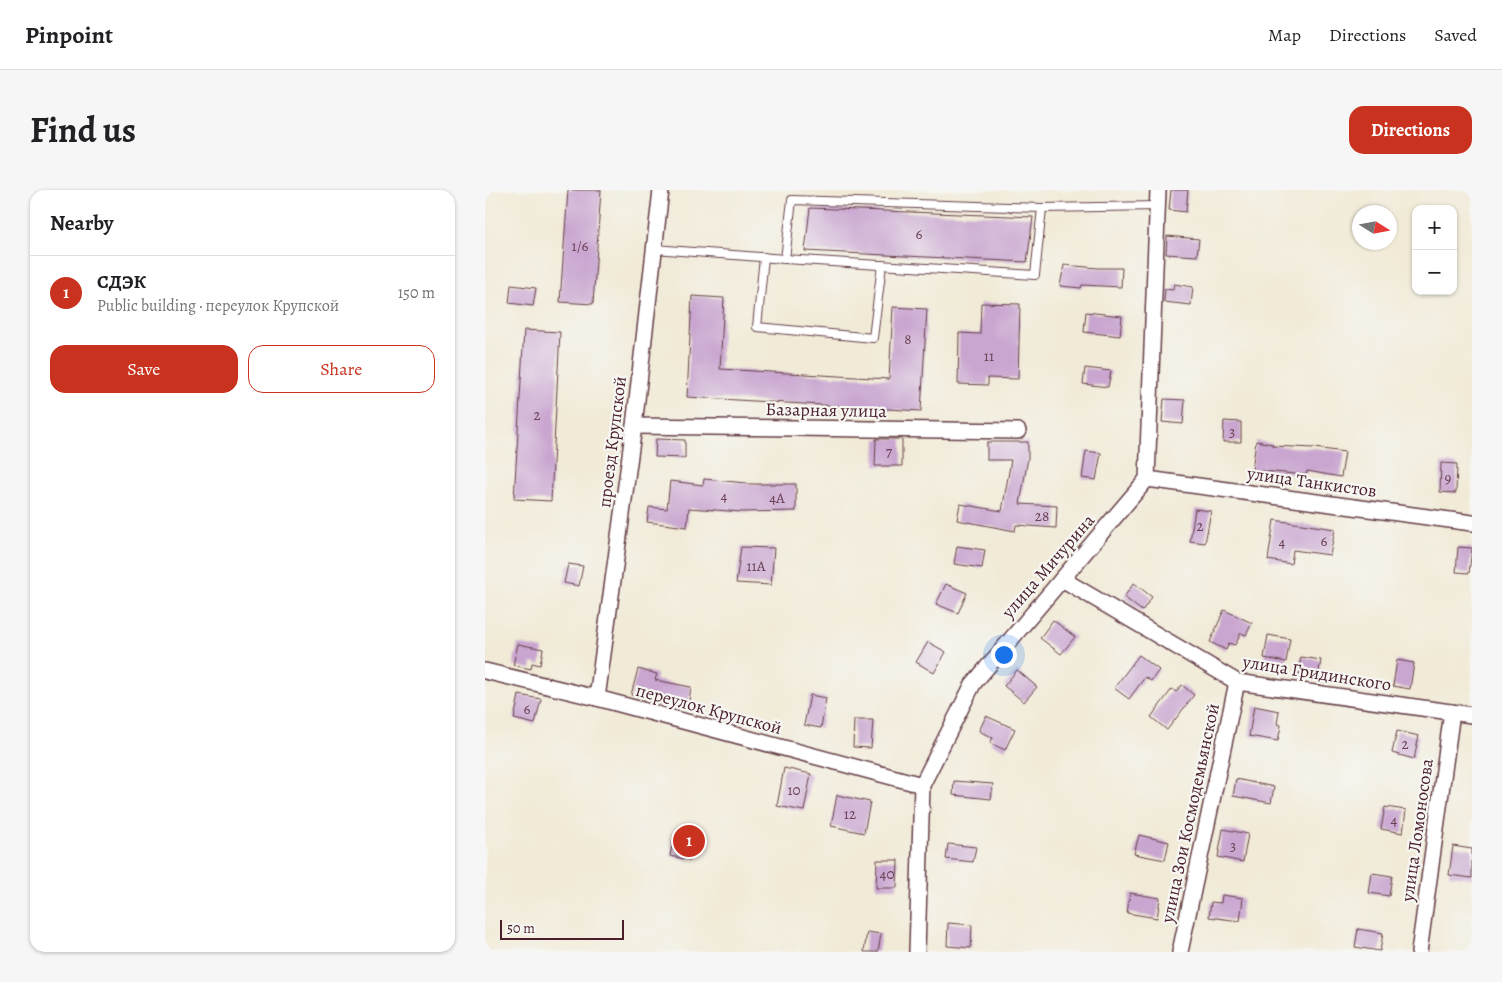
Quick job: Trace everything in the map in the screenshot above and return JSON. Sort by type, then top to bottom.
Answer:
[{"type":"street","name":"проезд Крупской","points":[[597,698],[634,426],[661,190]]},
{"type":"street","points":[[1147,479],[1158,190]]},
{"type":"street","name":"Базарная улица","points":[[634,426],[1018,431]]},
{"type":"street","name":"улица Танкистов","points":[[1147,479],[1472,522]]},
{"type":"street","name":"улица Мичурина","points":[[917,952],[922,785],[973,684],[1147,479]]},
{"type":"street","name":"улица Гридинского","points":[[1062,579],[1237,682],[1472,714]]},
{"type":"street","name":"переулок Крупской","points":[[485,670],[922,785]]},
{"type":"street","name":"улица Зои Космодемьянской","points":[[1180,952],[1237,682]]},
{"type":"street","name":"улица Ломоносова","points":[[1419,952],[1451,712]]},
{"type":"lane","points":[[785,258],[792,200],[1043,208],[1157,206]]},
{"type":"lane","points":[[654,249],[1035,275],[1043,208]]},
{"type":"lane","points":[[764,257],[757,327],[873,338],[882,265]]},
{"type":"building","points":[[568,190],[601,190],[593,304],[560,302]]},
{"type":"building","points":[[1171,190],[1188,190],[1186,212],[1169,210]]},
{"type":"building","points":[[810,208],[1033,217],[1027,262],[805,251]]},
{"type":"building","points":[[1167,236],[1199,239],[1197,256],[1166,254]]},
{"type":"building","points":[[1064,265],[1122,268],[1121,287],[1082,285],[1081,288],[1060,286]]},
{"type":"building","points":[[1174,284],[1193,287],[1191,305],[1164,302],[1165,289],[1173,290]]},
{"type":"building","points":[[511,285],[536,288],[533,306],[509,303]]},
{"type":"building","points":[[692,296],[724,298],[720,369],[889,379],[893,307],[927,309],[921,411],[687,397]]},
{"type":"building","points":[[981,303],[1020,304],[1018,379],[988,378],[988,385],[958,384],[959,333],[980,334]]},
{"type":"building","points":[[1086,312],[1122,316],[1120,336],[1084,332]]},
{"type":"building","points":[[524,330],[560,332],[551,501],[514,499]]},
{"type":"building","points":[[1085,368],[1111,371],[1108,387],[1083,384]]},
{"type":"building","points":[[1164,399],[1185,400],[1183,424],[1162,422]]},
{"type":"building","points":[[1224,421],[1241,422],[1241,442],[1223,442]]},
{"type":"building","points":[[656,439],[685,440],[685,458],[655,457]]},
{"type":"building","points":[[876,439],[902,439],[902,466],[875,466]]},
{"type":"building","points":[[1256,441],[1273,444],[1273,446],[1345,452],[1341,477],[1307,471],[1306,475],[1252,470]]},
{"type":"building","points":[[987,442],[1028,442],[1028,458],[1020,504],[1057,506],[1056,528],[1016,525],[1015,531],[957,520],[960,504],[1002,511],[1011,460],[987,460]]},
{"type":"building","points":[[1086,451],[1101,453],[1096,480],[1082,478]]},
{"type":"building","points":[[1441,463],[1457,464],[1456,493],[1440,492]]},
{"type":"building","points":[[704,479],[746,484],[796,484],[796,511],[742,512],[689,508],[687,527],[647,522],[649,507],[667,509],[670,481],[703,485]]},
{"type":"building","points":[[1195,509],[1211,511],[1205,543],[1190,541]]},
{"type":"building","points":[[1274,520],[1335,529],[1330,555],[1293,550],[1291,564],[1268,560]]},
{"type":"building","points":[[957,546],[985,550],[982,568],[954,564]]},
{"type":"building","points":[[741,547],[774,548],[771,585],[736,583]]},
{"type":"building","points":[[1458,547],[1472,548],[1469,573],[1456,572]]},
{"type":"building","points":[[568,564],[583,566],[579,586],[564,583]]},
{"type":"building","points":[[1134,583],[1152,597],[1142,611],[1124,597]]},
{"type":"building","points":[[946,584],[967,593],[958,613],[936,604]]},
{"type":"building","points":[[1224,610],[1252,623],[1246,635],[1241,633],[1235,645],[1229,643],[1226,650],[1210,642]]},
{"type":"building","points":[[1053,620],[1075,637],[1061,654],[1040,638]]},
{"type":"building","points":[[1268,635],[1290,639],[1286,662],[1264,658]]},
{"type":"building","points":[[928,642],[946,652],[934,673],[916,662]]},
{"type":"building","points":[[518,644],[543,649],[540,665],[532,663],[531,669],[513,665]]},
{"type":"building","points":[[1139,655],[1159,670],[1151,681],[1145,677],[1129,699],[1114,688]]},
{"type":"building","points":[[1301,657],[1321,660],[1318,677],[1298,674]]},
{"type":"building","points":[[1397,660],[1414,663],[1410,689],[1393,686]]},
{"type":"building","points":[[638,669],[657,674],[655,680],[691,687],[688,708],[658,703],[631,695]]},
{"type":"building","points":[[1017,670],[1037,687],[1024,702],[1004,686]]},
{"type":"building","points":[[1182,685],[1194,695],[1167,730],[1151,717],[1172,689],[1176,692]]},
{"type":"building","points":[[519,695],[541,699],[535,724],[514,719]]},
{"type":"building","points":[[810,695],[826,698],[821,728],[804,725]]},
{"type":"building","points":[[1254,706],[1279,711],[1277,724],[1281,725],[1278,741],[1249,736]]},
{"type":"building","points":[[986,716],[1015,729],[1005,750],[990,743],[993,738],[979,731]]},
{"type":"building","points":[[854,720],[873,720],[871,748],[853,747]]},
{"type":"building","points":[[1397,731],[1419,736],[1414,759],[1392,753]]},
{"type":"building","points":[[784,768],[811,774],[804,811],[777,806]]},
{"type":"building","points":[[1236,779],[1274,787],[1271,803],[1233,796]]},
{"type":"building","points":[[954,781],[993,784],[991,799],[953,795]]},
{"type":"building","points":[[837,795],[870,802],[864,833],[831,826]]},
{"type":"building","points":[[1385,807],[1406,810],[1403,833],[1381,829]]},
{"type":"building","points":[[1223,829],[1248,834],[1243,862],[1218,857]]},
{"type":"building","points":[[674,835],[695,839],[690,860],[670,856]]},
{"type":"building","points":[[1139,835],[1169,842],[1165,860],[1134,854]]},
{"type":"building","points":[[948,844],[976,847],[973,862],[946,859]]},
{"type":"building","points":[[1453,846],[1472,849],[1472,878],[1449,875]]},
{"type":"building","points":[[877,860],[898,860],[897,888],[876,888]]},
{"type":"building","points":[[1372,873],[1392,876],[1389,896],[1369,893]]},
{"type":"building","points":[[1130,893],[1160,898],[1157,918],[1127,913]]},
{"type":"building","points":[[1222,895],[1243,898],[1240,921],[1209,917],[1211,902],[1221,903]]},
{"type":"building","points":[[948,923],[972,925],[971,948],[947,946]]},
{"type":"building","points":[[1358,929],[1383,933],[1380,951],[1355,947]]},
{"type":"building","points":[[867,932],[881,934],[878,952],[864,952]]},
{"type":"place","name":"СДЭК","points":[[689,841]]}]
